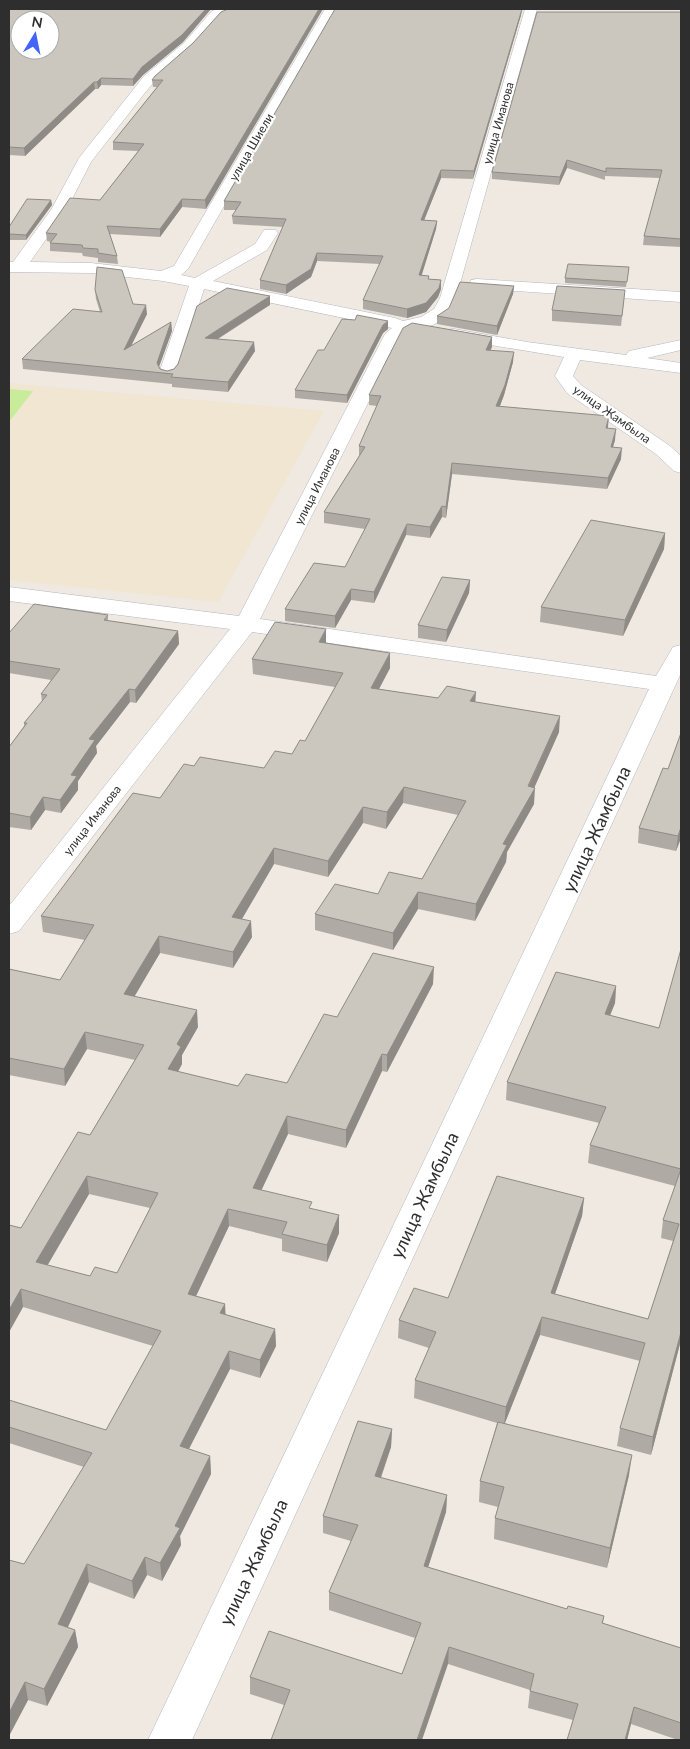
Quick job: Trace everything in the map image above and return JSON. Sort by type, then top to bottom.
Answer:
[{"type":"street","points":[[14,267],[58,210],[84,161],[138,91],[149,79],[188,46],[216,14],[228,9]]},
{"type":"street","name":"улица Шиели","points":[[163,276],[180,269],[331,9]]},
{"type":"street","name":"улица Иманова","points":[[9,925],[246,624],[394,334],[409,326],[427,321],[441,312],[453,283],[530,11]]},
{"type":"street","points":[[168,373],[198,283],[261,248],[270,233]]},
{"type":"street","points":[[14,267],[91,268],[163,276],[409,326],[575,354],[681,368]]},
{"type":"street","points":[[453,283],[681,297]]},
{"type":"street","points":[[614,359],[681,345]]},
{"type":"street","name":"улица Жамбыла","points":[[575,354],[564,376],[574,389],[663,450],[681,467]]},
{"type":"street","points":[[9,594],[246,624],[663,684]]},
{"type":"street","name":"улица Жамбыла","points":[[170,1740],[663,684],[681,652]]},
{"type":"shaded area","points":[[9,383],[324,411],[218,602],[9,580]]},
{"type":"green space","points":[[9,389],[33,391],[9,422]]},
{"type":"building","points":[[9,9],[206,9],[182,35],[142,67],[133,79],[101,78],[94,82],[24,148],[9,147]]},
{"type":"building","points":[[228,9],[319,9],[205,200],[182,199],[160,229],[107,226],[117,256],[98,253],[98,249],[83,248],[82,245],[50,243],[57,234],[46,233],[70,198],[100,200],[144,144],[113,142],[163,80],[152,80],[155,76],[193,43],[221,12]]},
{"type":"building","points":[[335,9],[522,9],[474,171],[441,170],[421,220],[437,221],[419,275],[429,276],[428,279],[441,280],[439,288],[426,303],[407,309],[363,300],[383,256],[317,253],[311,269],[286,285],[260,280],[286,219],[232,216],[241,202],[224,201]]},
{"type":"building","points":[[537,12],[681,12],[681,239],[644,236],[662,170],[606,168],[606,172],[567,160],[560,177],[492,172]]},
{"type":"building","points":[[27,199],[51,200],[26,235],[9,234],[9,227]]},
{"type":"building","points":[[568,264],[629,267],[627,282],[565,278]]},
{"type":"building","points":[[97,267],[122,270],[133,304],[146,305],[124,350],[171,322],[157,363],[160,369],[167,371],[174,369],[178,364],[197,306],[227,288],[270,296],[205,338],[254,342],[228,382],[171,377],[173,374],[22,359],[73,309],[102,312],[95,290]]},
{"type":"building","points":[[460,282],[514,286],[497,326],[437,316],[449,308]]},
{"type":"building","points":[[557,286],[625,290],[622,316],[552,310]]},
{"type":"building","points":[[357,315],[388,321],[383,325],[347,395],[295,390],[318,350],[324,350],[342,319],[355,320]]},
{"type":"building","points":[[412,323],[492,337],[486,350],[514,352],[505,385],[496,406],[609,416],[606,428],[616,429],[611,447],[622,448],[608,478],[452,463],[446,507],[442,506],[430,527],[407,524],[374,592],[351,589],[335,616],[285,609],[314,563],[345,567],[370,519],[324,512],[365,447],[359,446],[381,396],[369,395],[403,328]]},
{"type":"building","points":[[591,520],[665,533],[625,620],[541,607]]},
{"type":"building","points":[[442,577],[470,580],[447,630],[418,625]]},
{"type":"building","points":[[34,604],[108,615],[104,620],[178,631],[135,690],[129,689],[89,739],[95,740],[71,775],[77,776],[60,800],[43,797],[30,817],[9,813],[9,747],[27,723],[24,723],[47,695],[41,694],[60,669],[9,661],[9,633]]},
{"type":"building","points":[[275,622],[326,629],[319,642],[390,653],[371,688],[438,698],[447,686],[476,692],[470,701],[560,716],[528,786],[535,788],[503,844],[507,845],[476,904],[418,892],[393,933],[315,914],[335,884],[378,894],[389,872],[422,879],[466,801],[404,787],[387,812],[363,807],[328,861],[274,848],[232,917],[251,921],[233,952],[159,936],[124,994],[197,1010],[177,1044],[181,1047],[168,1069],[238,1086],[246,1074],[287,1083],[324,1014],[337,1017],[373,953],[434,967],[387,1055],[382,1054],[346,1130],[287,1116],[253,1188],[312,1202],[309,1208],[339,1215],[327,1245],[282,1234],[287,1222],[228,1209],[188,1294],[225,1304],[220,1313],[275,1329],[260,1360],[229,1351],[180,1446],[210,1456],[175,1526],[180,1528],[160,1563],[145,1557],[132,1581],[87,1564],[58,1624],[75,1630],[44,1689],[25,1682],[9,1713],[9,1560],[24,1564],[92,1453],[9,1427],[9,1400],[106,1430],[161,1331],[21,1289],[9,1310],[9,1225],[21,1228],[78,1132],[90,1135],[144,1045],[85,1032],[64,1069],[9,1058],[9,969],[60,980],[94,925],[41,916],[133,793],[160,798],[184,764],[194,766],[200,757],[264,768],[275,751],[292,754],[300,740],[305,741],[343,673],[252,659]],"holes":[[[87,1176],[158,1193],[117,1273],[95,1267],[90,1276],[36,1262]]]},
{"type":"building","points":[[681,733],[681,827],[678,836],[639,828],[663,768],[668,769]]},
{"type":"building","points":[[681,949],[681,1169],[590,1145],[606,1107],[507,1082],[556,972],[616,986],[605,1014],[659,1028]]},
{"type":"building","points":[[681,1169],[681,1332],[653,1437],[620,1428],[645,1343],[542,1317],[506,1407],[415,1380],[436,1332],[399,1320],[414,1288],[448,1298],[497,1176],[584,1198],[551,1293],[648,1319],[679,1224],[663,1220]]},
{"type":"building","points":[[358,1421],[392,1429],[375,1476],[447,1495],[424,1566],[567,1609],[568,1606],[604,1616],[602,1623],[681,1648],[681,1723],[634,1707],[625,1740],[567,1740],[578,1704],[530,1691],[534,1674],[449,1647],[417,1740],[271,1740],[290,1690],[250,1677],[269,1631],[402,1674],[421,1623],[329,1592],[358,1525],[323,1516]]},
{"type":"building","points":[[498,1422],[632,1455],[610,1548],[495,1518],[504,1487],[480,1481]]}]
